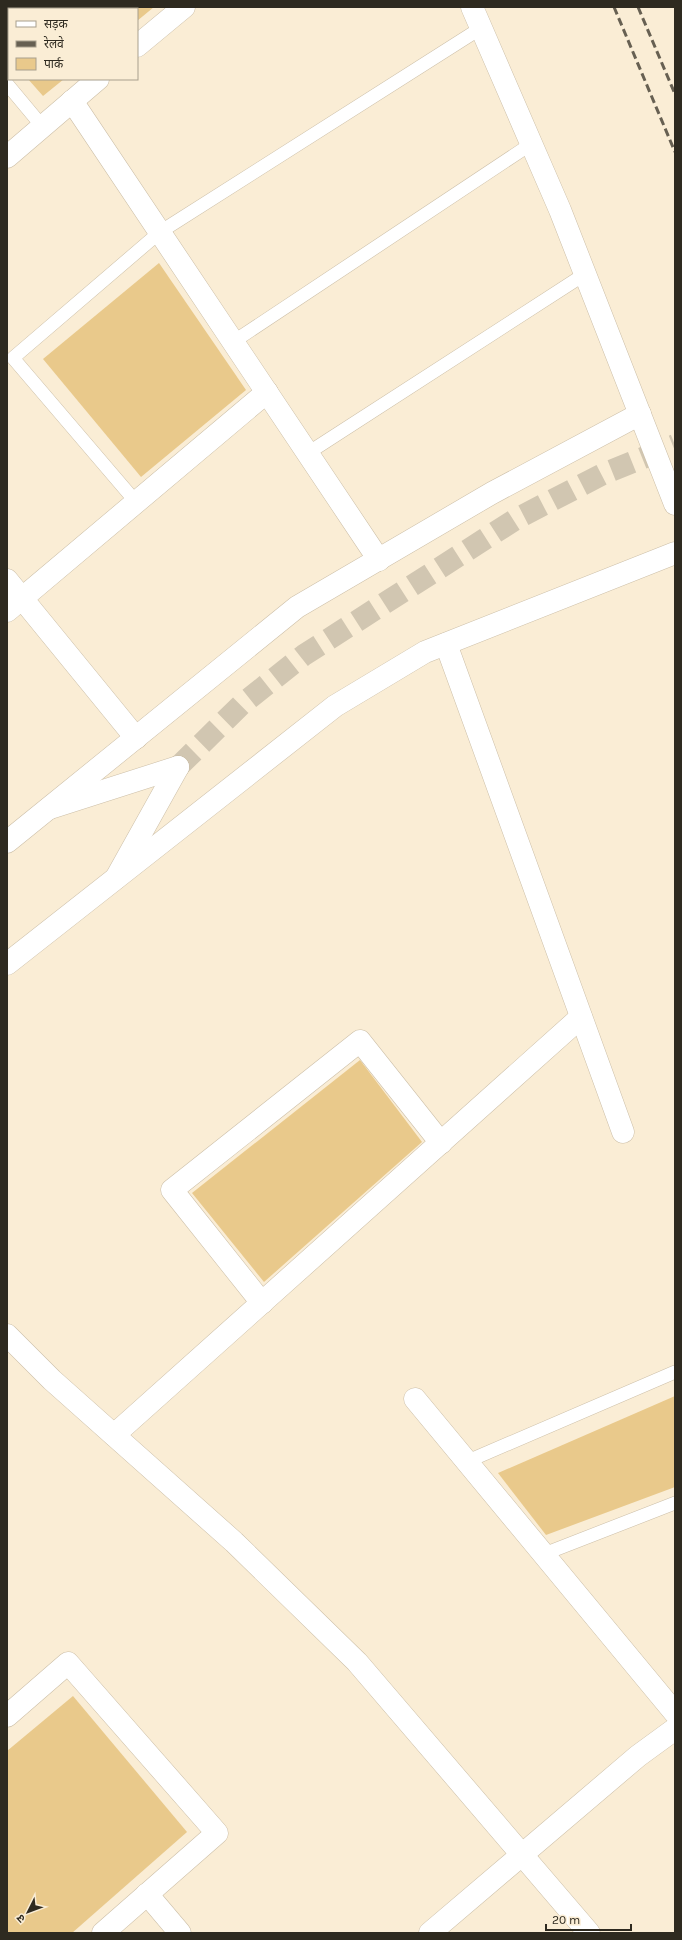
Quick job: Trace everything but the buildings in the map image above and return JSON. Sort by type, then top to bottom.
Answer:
[{"type":"street","points":[[138,45],[184,7]]},
{"type":"street","points":[[472,7],[585,274],[675,504]]},
{"type":"street","points":[[7,157],[97,80]]},
{"type":"street","points":[[72,100],[379,560]]},
{"type":"street","points":[[14,604],[267,392]]},
{"type":"street","points":[[7,842],[297,607],[492,493],[640,414]]},
{"type":"street","points":[[7,964],[334,706],[425,652],[675,553]]},
{"type":"street","points":[[7,580],[14,604],[136,738]]},
{"type":"street","points":[[446,644],[623,1132]]},
{"type":"street","points":[[50,808],[178,767],[116,878]]},
{"type":"street","points":[[114,1435],[581,1017]]},
{"type":"street","points":[[262,1303],[172,1190],[360,1041],[441,1143]]},
{"type":"street","points":[[7,1335],[52,1380],[234,1542],[358,1662],[589,1933]]},
{"type":"street","points":[[415,1399],[468,1461],[675,1713]]},
{"type":"street","points":[[7,1716],[68,1663],[216,1833],[103,1933]]},
{"type":"street","points":[[430,1933],[638,1756],[675,1729]]},
{"type":"street","points":[[147,1894],[180,1933]]},
{"type":"lane","points":[[136,502],[13,358],[160,232],[481,28]]},
{"type":"lane","points":[[7,84],[42,126]]},
{"type":"lane","points":[[233,342],[531,144]]},
{"type":"lane","points":[[308,453],[585,274]]},
{"type":"lane","points":[[468,1461],[675,1372]]},
{"type":"lane","points":[[544,1554],[675,1503]]},
{"type":"green space","points":[[7,7],[154,7],[138,20],[138,8],[8,8],[8,54]]},
{"type":"green space","points":[[29,80],[63,80],[43,96]]},
{"type":"green space","points":[[159,263],[246,390],[141,477],[43,359]]},
{"type":"green space","points":[[360,1060],[422,1142],[264,1282],[192,1193]]},
{"type":"green space","points":[[675,1396],[675,1487],[546,1535],[498,1473]]},
{"type":"green space","points":[[73,1696],[187,1832],[72,1933],[7,1933],[7,1751]]},
{"type":"tunnel","points":[[178,767],[241,705],[304,655],[516,519],[603,474],[675,445]]},
{"type":"railway","points":[[614,7],[675,152]]},
{"type":"railway","points":[[638,7],[675,94]]}]
